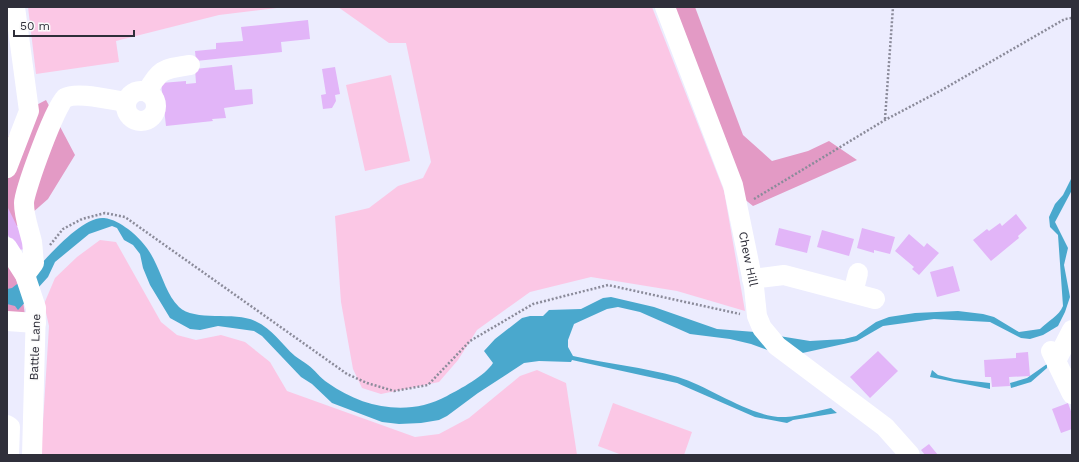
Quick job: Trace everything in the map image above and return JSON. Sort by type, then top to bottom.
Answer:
[{"type":"street","points":[[7,168],[29,111],[16,7]]},
{"type":"street","name":"Chew Hill","points":[[665,7],[733,185],[752,279],[757,312],[762,328],[777,346],[886,428],[910,455]]},
{"type":"street","points":[[147,92],[156,75],[171,68],[190,65]]},
{"type":"street","points":[[138,91],[147,92],[154,98],[156,106],[154,114],[148,120],[139,122],[131,118],[126,111],[126,102],[130,95],[138,91]]},
{"type":"street","points":[[29,269],[32,242],[24,213],[24,201],[43,142],[59,104],[65,98],[78,96],[126,102]]},
{"type":"street","name":"Battle Lane","points":[[7,247],[29,269],[36,316],[32,455]]},
{"type":"street","points":[[853,293],[858,273]]},
{"type":"street","points":[[752,279],[784,275],[874,299]]},
{"type":"street","points":[[7,321],[36,316]]},
{"type":"street","points":[[1072,330],[1053,356],[1072,394]]},
{"type":"street","points":[[7,425],[10,427],[11,436],[9,455]]},
{"type":"path","points":[[885,120],[893,7]]},
{"type":"path","points":[[738,206],[748,203],[885,120],[940,91],[1065,19],[1072,18]]},
{"type":"path","points":[[29,269],[63,229],[82,220],[105,214],[126,217],[347,374],[367,383],[394,391],[428,385],[470,341],[533,304],[608,285],[745,315],[757,312]]},
{"type":"shaded area","points":[[28,7],[285,7],[219,15],[116,41],[119,62],[36,74]]},
{"type":"shaded area","points":[[338,7],[652,7],[724,191],[745,311],[677,291],[591,277],[530,292],[477,330],[458,360],[439,382],[381,394],[362,388],[353,369],[341,302],[335,216],[369,208],[398,186],[423,178],[431,162],[406,43],[389,43]]},
{"type":"shaded area","points":[[672,7],[695,7],[743,135],[772,161],[808,151],[829,141],[857,160],[753,206],[743,198]]},
{"type":"shaded area","points":[[391,75],[410,161],[365,171],[346,85]]},
{"type":"shaded area","points":[[46,100],[75,155],[48,199],[7,235],[7,139],[23,112]]},
{"type":"shaded area","points":[[100,240],[116,242],[161,322],[177,335],[196,340],[221,335],[245,342],[270,362],[287,391],[415,437],[439,434],[469,418],[520,376],[537,370],[566,383],[577,455],[41,455],[49,326],[44,304],[55,278],[77,257]]},
{"type":"shaded area","points":[[7,242],[19,274],[25,315],[7,313]]},
{"type":"shaded area","points":[[613,403],[692,432],[684,455],[622,455],[598,446]]},
{"type":"water","points":[[1072,177],[1072,190],[1055,222],[1068,248],[1064,265],[1070,297],[1058,326],[1043,335],[1030,339],[1021,338],[990,322],[934,319],[883,326],[857,341],[798,354],[776,353],[751,344],[730,339],[690,334],[640,312],[618,307],[607,309],[574,324],[568,340],[568,347],[573,356],[678,377],[746,408],[773,416],[786,417],[803,415],[831,408],[837,413],[793,420],[787,423],[755,417],[677,383],[572,360],[571,362],[539,361],[524,363],[439,420],[399,424],[382,422],[332,403],[312,384],[301,377],[262,336],[254,331],[218,326],[200,330],[190,329],[170,318],[150,285],[143,268],[140,254],[133,245],[124,240],[117,228],[112,226],[89,234],[55,262],[48,277],[18,310],[15,306],[7,304],[7,289],[12,288],[34,271],[78,228],[96,219],[104,218],[117,222],[137,236],[154,259],[171,297],[179,307],[194,314],[247,318],[255,321],[272,332],[295,356],[311,367],[325,381],[342,392],[371,404],[401,408],[432,402],[447,396],[472,382],[484,373],[493,363],[484,351],[495,339],[522,318],[530,316],[543,316],[549,310],[581,309],[603,298],[611,297],[654,307],[717,329],[755,332],[810,341],[844,339],[856,336],[876,322],[889,317],[915,313],[958,311],[983,314],[994,317],[1019,332],[1040,329],[1056,316],[1063,306],[1058,235],[1050,227],[1049,217],[1055,204],[1063,195]]},
{"type":"water","points":[[1047,364],[1047,368],[1031,382],[1011,388],[1010,383],[1027,378]]},
{"type":"water","points":[[932,370],[938,375],[954,379],[990,383],[990,389],[930,377]]},
{"type":"building","points":[[308,20],[310,39],[281,42],[282,52],[196,61],[195,51],[216,49],[216,43],[243,41],[241,27]]},
{"type":"building","points":[[232,65],[235,90],[252,89],[253,104],[224,108],[226,118],[212,119],[213,121],[166,126],[161,83],[186,81],[186,84],[196,83],[195,69]]},
{"type":"building","points":[[335,67],[340,94],[335,95],[336,101],[332,108],[323,109],[321,95],[326,94],[322,69]]},
{"type":"building","points":[[8,208],[26,244],[25,249],[15,249],[7,233]]},
{"type":"building","points":[[1016,214],[1027,228],[1018,236],[1019,238],[991,261],[973,240],[987,229],[989,231],[1000,223],[1002,226]]},
{"type":"building","points":[[779,228],[811,236],[807,253],[775,245]]},
{"type":"building","points":[[862,228],[895,237],[890,254],[874,250],[874,253],[857,248]]},
{"type":"building","points":[[822,230],[854,239],[849,256],[817,247]]},
{"type":"building","points":[[909,234],[924,247],[927,243],[939,253],[919,275],[912,269],[914,267],[895,251]]},
{"type":"building","points":[[953,266],[960,291],[937,297],[930,272]]},
{"type":"building","points":[[878,351],[898,371],[870,398],[850,377]]},
{"type":"building","points":[[1028,352],[1030,376],[1009,377],[1010,386],[992,387],[991,377],[985,377],[984,360],[1016,358],[1016,353]]},
{"type":"building","points":[[1068,403],[1072,414],[1072,429],[1061,433],[1052,409]]},
{"type":"building","points":[[929,444],[938,455],[925,455],[921,450]]}]
